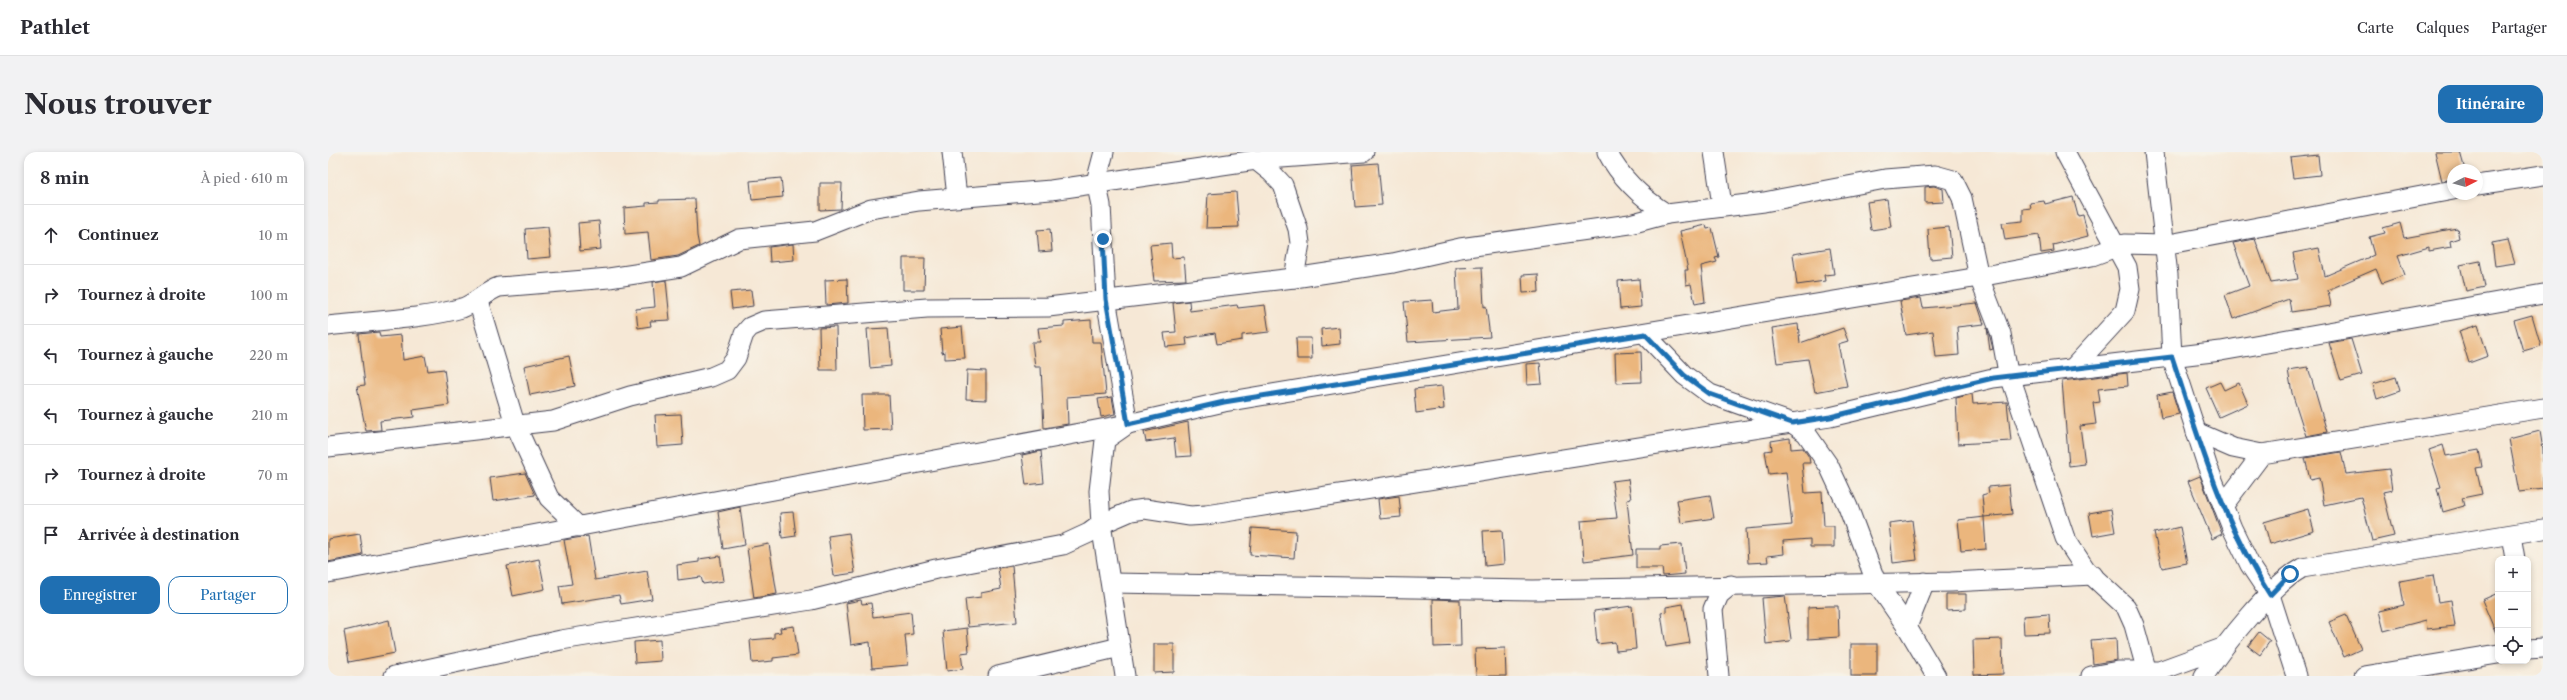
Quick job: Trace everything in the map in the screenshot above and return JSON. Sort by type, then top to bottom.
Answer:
[{"type":"street","points":[[952,152],[957,197]]},
{"type":"street","points":[[1104,152],[1096,182],[1101,204],[1106,299],[1128,424]]},
{"type":"street","points":[[328,326],[445,312],[478,301],[490,290],[499,287],[610,278],[681,267],[739,239],[815,231],[871,209],[957,197],[1051,190],[1096,182],[1256,160],[1364,152]]},
{"type":"street","points":[[1607,152],[1619,172],[1632,188],[1667,214]]},
{"type":"street","points":[[1714,152],[1722,205]]},
{"type":"street","points":[[2065,152],[2114,247],[2127,267],[2130,279],[2129,300],[2125,311],[2073,368]]},
{"type":"street","points":[[2154,152],[2164,245],[2172,357],[2196,432],[2224,506],[2250,565],[2270,595],[2296,676]]},
{"type":"street","points":[[1256,160],[1272,172],[1283,185],[1298,229],[1300,243],[1294,278]]},
{"type":"street","points":[[328,447],[569,417],[630,396],[711,377],[727,370],[736,358],[744,334],[750,327],[764,321],[927,308],[1048,307],[1294,278],[1393,263],[1460,248],[1630,224],[1667,214],[1722,205],[1764,202],[1885,179],[1935,175],[1947,177],[1957,186],[1962,198],[1979,277],[2001,334],[2011,376],[2065,538],[2086,570],[2126,607],[2134,625],[2147,672]]},
{"type":"street","points":[[2483,184],[2543,175]]},
{"type":"street","points":[[328,573],[1128,424],[1224,402],[1645,334],[1979,277],[2092,256],[2124,244],[2164,245],[2447,191]]},
{"type":"street","points":[[394,676],[561,640],[811,600],[936,569],[1063,545],[1089,533],[1101,524],[1131,511],[1145,509],[1190,516],[1206,515],[1830,417],[2011,376],[2221,351],[2543,294]]},
{"type":"street","points":[[478,301],[515,424],[549,498],[579,527]]},
{"type":"street","points":[[1645,334],[1684,375],[1710,394],[1792,423],[1806,433],[1829,466],[1848,507],[1876,582],[1908,627],[1936,676]]},
{"type":"street","points":[[2196,432],[2233,448],[2262,454],[2543,408]]},
{"type":"street","points":[[1125,676],[1101,524],[1098,492],[1105,440],[1128,424]]},
{"type":"street","points":[[2224,506],[2262,454]]},
{"type":"street","points":[[2204,676],[2222,648],[2270,595],[2290,574],[2302,568],[2543,529]]},
{"type":"street","points":[[2511,535],[2514,556]]},
{"type":"street","points":[[1111,583],[1533,590],[1925,582],[2093,575]]},
{"type":"street","points":[[1908,627],[1925,582]]},
{"type":"street","points":[[1719,676],[1713,609],[1719,596],[1731,585]]},
{"type":"street","points":[[998,676],[1120,647]]},
{"type":"street","points":[[2091,676],[2118,670],[2147,672],[2159,671],[2222,648]]},
{"type":"street","points":[[2364,676],[2495,654]]},
{"type":"building","points":[[2435,152],[2460,152],[2463,164],[2447,164],[2447,180],[2442,181]]},
{"type":"building","points":[[2318,155],[2320,175],[2293,178],[2290,158]]},
{"type":"building","points":[[1378,163],[1382,205],[1355,207],[1352,165]]},
{"type":"building","points":[[781,178],[783,197],[752,200],[750,181]]},
{"type":"building","points":[[820,183],[842,183],[841,209],[820,210]]},
{"type":"building","points":[[1934,186],[1943,189],[1944,202],[1925,203],[1925,187]]},
{"type":"building","points":[[1236,192],[1239,227],[1206,228],[1208,194]]},
{"type":"building","points":[[2073,197],[2078,216],[2083,215],[2088,236],[2053,245],[2054,251],[2041,253],[2039,235],[2005,240],[2002,223],[2023,221],[2023,209],[2031,208],[2030,203],[2044,201],[2045,204]]},
{"type":"building","points":[[695,199],[699,246],[678,256],[651,260],[648,232],[625,234],[624,208],[646,206],[646,203],[659,202],[659,200]]},
{"type":"building","points":[[1887,199],[1891,227],[1871,230],[1867,202]]},
{"type":"building","points":[[599,221],[601,249],[580,251],[578,223]]},
{"type":"building","points":[[2400,223],[2404,238],[2457,228],[2459,238],[2450,241],[2451,247],[2429,251],[2429,247],[2398,256],[2405,275],[2382,283],[2376,269],[2328,290],[2331,306],[2291,312],[2289,299],[2233,319],[2225,295],[2249,286],[2233,243],[2255,239],[2271,283],[2298,279],[2293,253],[2319,248],[2325,276],[2374,255],[2369,237],[2385,233],[2383,228]]},
{"type":"building","points":[[1706,225],[1707,229],[1712,228],[1719,257],[1715,258],[1717,262],[1701,266],[1705,302],[1695,304],[1691,284],[1686,285],[1685,270],[1688,270],[1680,231]]},
{"type":"building","points":[[548,227],[551,257],[527,259],[525,229]]},
{"type":"building","points":[[1949,227],[1952,257],[1930,259],[1928,229]]},
{"type":"building","points":[[1050,229],[1052,251],[1039,252],[1037,230]]},
{"type":"building","points":[[2508,240],[2515,263],[2495,266],[2492,243]]},
{"type":"building","points":[[1171,243],[1172,258],[1184,257],[1186,280],[1154,281],[1150,245]]},
{"type":"building","points":[[793,244],[794,260],[770,262],[769,247]]},
{"type":"building","points":[[1830,248],[1834,274],[1824,275],[1825,281],[1797,285],[1793,254]]},
{"type":"building","points":[[903,258],[925,258],[924,290],[903,290]]},
{"type":"building","points":[[2480,261],[2485,287],[2466,291],[2460,265]]},
{"type":"building","points":[[1482,267],[1484,307],[1486,306],[1490,337],[1408,342],[1404,302],[1432,300],[1433,312],[1458,309],[1456,268]]},
{"type":"building","points":[[1538,274],[1539,292],[1523,293],[1522,275]]},
{"type":"building","points":[[847,279],[848,303],[826,305],[825,280]]},
{"type":"building","points":[[1639,279],[1641,307],[1620,309],[1618,281]]},
{"type":"building","points":[[666,280],[670,320],[650,321],[651,326],[638,328],[636,309],[655,307],[653,282]]},
{"type":"building","points":[[751,290],[753,306],[732,309],[730,292]]},
{"type":"building","points":[[1921,298],[1923,308],[1977,303],[1984,324],[1957,327],[1959,355],[1936,357],[1933,331],[1906,335],[1900,301]]},
{"type":"building","points":[[1189,301],[1190,311],[1237,305],[1238,308],[1265,305],[1269,332],[1242,335],[1242,340],[1217,344],[1215,333],[1186,338],[1187,345],[1166,347],[1164,333],[1176,332],[1173,303]]},
{"type":"building","points":[[2532,315],[2541,346],[2523,351],[2514,320]]},
{"type":"building","points":[[1091,320],[1092,342],[1101,342],[1106,394],[1067,397],[1068,424],[1044,428],[1041,367],[1035,367],[1032,342],[1040,342],[1038,328],[1064,326],[1064,322]]},
{"type":"building","points":[[1798,324],[1800,343],[1843,328],[1848,341],[1838,344],[1847,386],[1815,392],[1808,359],[1777,363],[1772,328]]},
{"type":"building","points":[[2478,325],[2488,356],[2469,363],[2459,331]]},
{"type":"building","points":[[836,327],[837,370],[820,370],[819,328]]},
{"type":"building","points":[[962,327],[965,358],[945,359],[945,352],[942,353],[940,329]]},
{"type":"building","points":[[1339,327],[1340,344],[1322,346],[1321,329]]},
{"type":"building","points":[[888,328],[891,366],[870,368],[867,329]]},
{"type":"building","points":[[1987,328],[1993,349],[1990,350]]},
{"type":"building","points":[[379,332],[380,337],[401,335],[403,360],[425,356],[428,371],[444,369],[449,405],[413,410],[414,417],[380,421],[381,430],[366,431],[357,386],[365,385],[359,334]]},
{"type":"building","points":[[1296,338],[1311,338],[1312,359],[1297,359]]},
{"type":"building","points":[[2351,339],[2362,375],[2341,381],[2329,343]]},
{"type":"building","points":[[1641,352],[1642,382],[1616,383],[1615,353]]},
{"type":"building","points":[[569,356],[575,386],[530,395],[524,366]]},
{"type":"building","points":[[1540,363],[1542,384],[1527,385],[1526,364]]},
{"type":"building","points":[[2308,367],[2327,432],[2306,436],[2292,393],[2288,370]]},
{"type":"building","points":[[967,370],[986,371],[986,400],[966,399]]},
{"type":"building","points":[[2127,373],[2128,386],[2098,389],[2100,402],[2093,403],[2096,424],[2080,426],[2085,464],[2069,466],[2062,381]]},
{"type":"building","points":[[2396,377],[2400,391],[2377,399],[2373,384]]},
{"type":"building","points":[[2220,382],[2224,390],[2239,383],[2248,404],[2219,417],[2206,388]]},
{"type":"building","points":[[1442,386],[1444,409],[1416,413],[1414,389]]},
{"type":"building","points":[[2172,392],[2179,414],[2161,418],[2157,395]]},
{"type":"building","points":[[1972,394],[1973,404],[2007,402],[2011,441],[1958,444],[1956,398]]},
{"type":"building","points":[[862,395],[889,395],[891,429],[863,430]]},
{"type":"building","points":[[1112,397],[1115,414],[1101,417],[1098,399]]},
{"type":"building","points":[[681,414],[683,445],[657,447],[655,415]]},
{"type":"building","points":[[1188,422],[1191,456],[1176,457],[1174,438],[1146,442],[1144,432]]},
{"type":"building","points":[[2540,431],[2543,450],[2543,489],[2519,492],[2509,439]]},
{"type":"building","points":[[1790,438],[1791,449],[1803,448],[1809,457],[1810,463],[1802,463],[1805,493],[1822,492],[1824,526],[1834,526],[1834,547],[1810,547],[1810,539],[1783,541],[1784,554],[1767,556],[1768,562],[1748,563],[1746,529],[1792,525],[1786,472],[1769,474],[1765,451],[1772,450],[1771,441]]},
{"type":"building","points":[[2443,445],[2446,456],[2479,450],[2482,467],[2476,468],[2482,494],[2462,498],[2464,506],[2443,512],[2437,488],[2441,487],[2429,450]]},
{"type":"building","points":[[1041,451],[1044,483],[1026,485],[1022,455]]},
{"type":"building","points":[[2341,452],[2346,474],[2389,469],[2392,490],[2383,492],[2394,536],[2372,541],[2361,497],[2324,505],[2319,478],[2310,480],[2305,458]]},
{"type":"building","points":[[525,473],[535,495],[493,501],[490,478]]},
{"type":"building","points":[[2200,476],[2222,534],[2212,539],[2188,481]]},
{"type":"building","points":[[1628,479],[1631,499],[1627,500],[1633,555],[1584,561],[1581,521],[1617,518],[1612,481]]},
{"type":"building","points":[[2009,485],[2012,514],[1984,517],[1982,495],[1989,493],[1988,487]]},
{"type":"building","points":[[1710,495],[1714,518],[1681,523],[1677,500]]},
{"type":"building","points":[[1399,496],[1401,517],[1380,519],[1378,499]]},
{"type":"building","points":[[740,507],[745,545],[723,549],[718,512]]},
{"type":"building","points":[[2111,509],[2115,532],[2093,536],[2089,513]]},
{"type":"building","points":[[2308,509],[2314,531],[2270,544],[2264,522]]},
{"type":"building","points":[[793,512],[796,536],[782,538],[780,513]]},
{"type":"building","points":[[1984,517],[1986,549],[1961,551],[1958,520]]},
{"type":"building","points":[[1912,520],[1917,560],[1893,563],[1889,523]]},
{"type":"building","points":[[2180,527],[2187,563],[2162,568],[2154,533]]},
{"type":"building","points":[[1252,528],[1296,531],[1294,558],[1250,555]]},
{"type":"building","points":[[1502,530],[1504,564],[1485,566],[1483,531]]},
{"type":"building","points":[[849,533],[855,573],[834,576],[828,536]]},
{"type":"building","points":[[360,534],[363,555],[328,562],[328,539]]},
{"type":"building","points":[[588,536],[595,580],[647,571],[652,599],[621,604],[619,595],[562,604],[559,586],[572,584],[564,540]]},
{"type":"building","points":[[769,544],[777,594],[754,598],[747,548]]},
{"type":"building","points":[[1682,544],[1685,574],[1663,576],[1662,568],[1636,568],[1636,549],[1660,549],[1660,546]]},
{"type":"building","points":[[720,556],[724,581],[703,584],[701,577],[678,580],[677,565],[699,562],[699,559]]},
{"type":"building","points":[[539,559],[545,589],[513,596],[507,566]]},
{"type":"building","points":[[1012,566],[1017,622],[968,627],[965,599],[981,597],[981,593],[1001,589],[998,568]]},
{"type":"building","points":[[2433,575],[2438,602],[2451,600],[2455,626],[2427,629],[2426,620],[2384,631],[2379,611],[2404,605],[2400,581]]},
{"type":"building","points":[[1946,594],[1966,594],[1966,609],[1946,610]]},
{"type":"building","points":[[2495,594],[2495,631],[2482,600]]},
{"type":"building","points":[[1785,596],[1791,639],[1790,641],[1766,644],[1762,598]]},
{"type":"building","points":[[1433,599],[1460,600],[1461,646],[1434,647]]},
{"type":"building","points":[[861,600],[862,604],[871,603],[873,617],[911,612],[913,634],[905,635],[908,665],[872,668],[870,642],[851,645],[846,603]]},
{"type":"building","points":[[1683,604],[1690,643],[1666,647],[1661,613],[1666,612],[1666,607]]},
{"type":"building","points":[[1632,606],[1636,649],[1616,651],[1615,642],[1597,644],[1594,611]]},
{"type":"building","points":[[1838,606],[1839,637],[1808,639],[1808,607]]},
{"type":"building","points":[[2049,614],[2050,633],[2024,634],[2023,616]]},
{"type":"building","points":[[2346,615],[2361,649],[2344,657],[2329,622]]},
{"type":"building","points":[[389,620],[395,653],[349,662],[344,631]]},
{"type":"building","points":[[794,626],[798,655],[773,658],[773,661],[752,663],[750,640],[774,638],[774,633],[781,632],[780,628]]},
{"type":"building","points":[[967,628],[969,652],[961,653],[963,669],[947,671],[943,631]]},
{"type":"building","points":[[2259,632],[2270,641],[2260,655],[2248,646]]},
{"type":"building","points":[[2116,638],[2117,660],[2093,664],[2091,640]]},
{"type":"building","points":[[2002,639],[2003,674],[1974,675],[1973,640]]},
{"type":"building","points":[[660,640],[661,661],[635,663],[634,642]]},
{"type":"building","points":[[1154,644],[1174,644],[1174,672],[1154,673]]},
{"type":"building","points":[[1851,644],[1877,644],[1877,676],[1851,676]]},
{"type":"building","points":[[1505,648],[1506,676],[1476,676],[1475,649]]},
{"type":"route","points":[[1103,239],[1106,299],[1128,424],[1224,402],[1645,334],[1684,375],[1710,394],[1740,406],[1792,423],[1830,417],[1993,378],[2172,357],[2207,465],[2232,528],[2250,565],[2270,595],[2290,574]]}]
